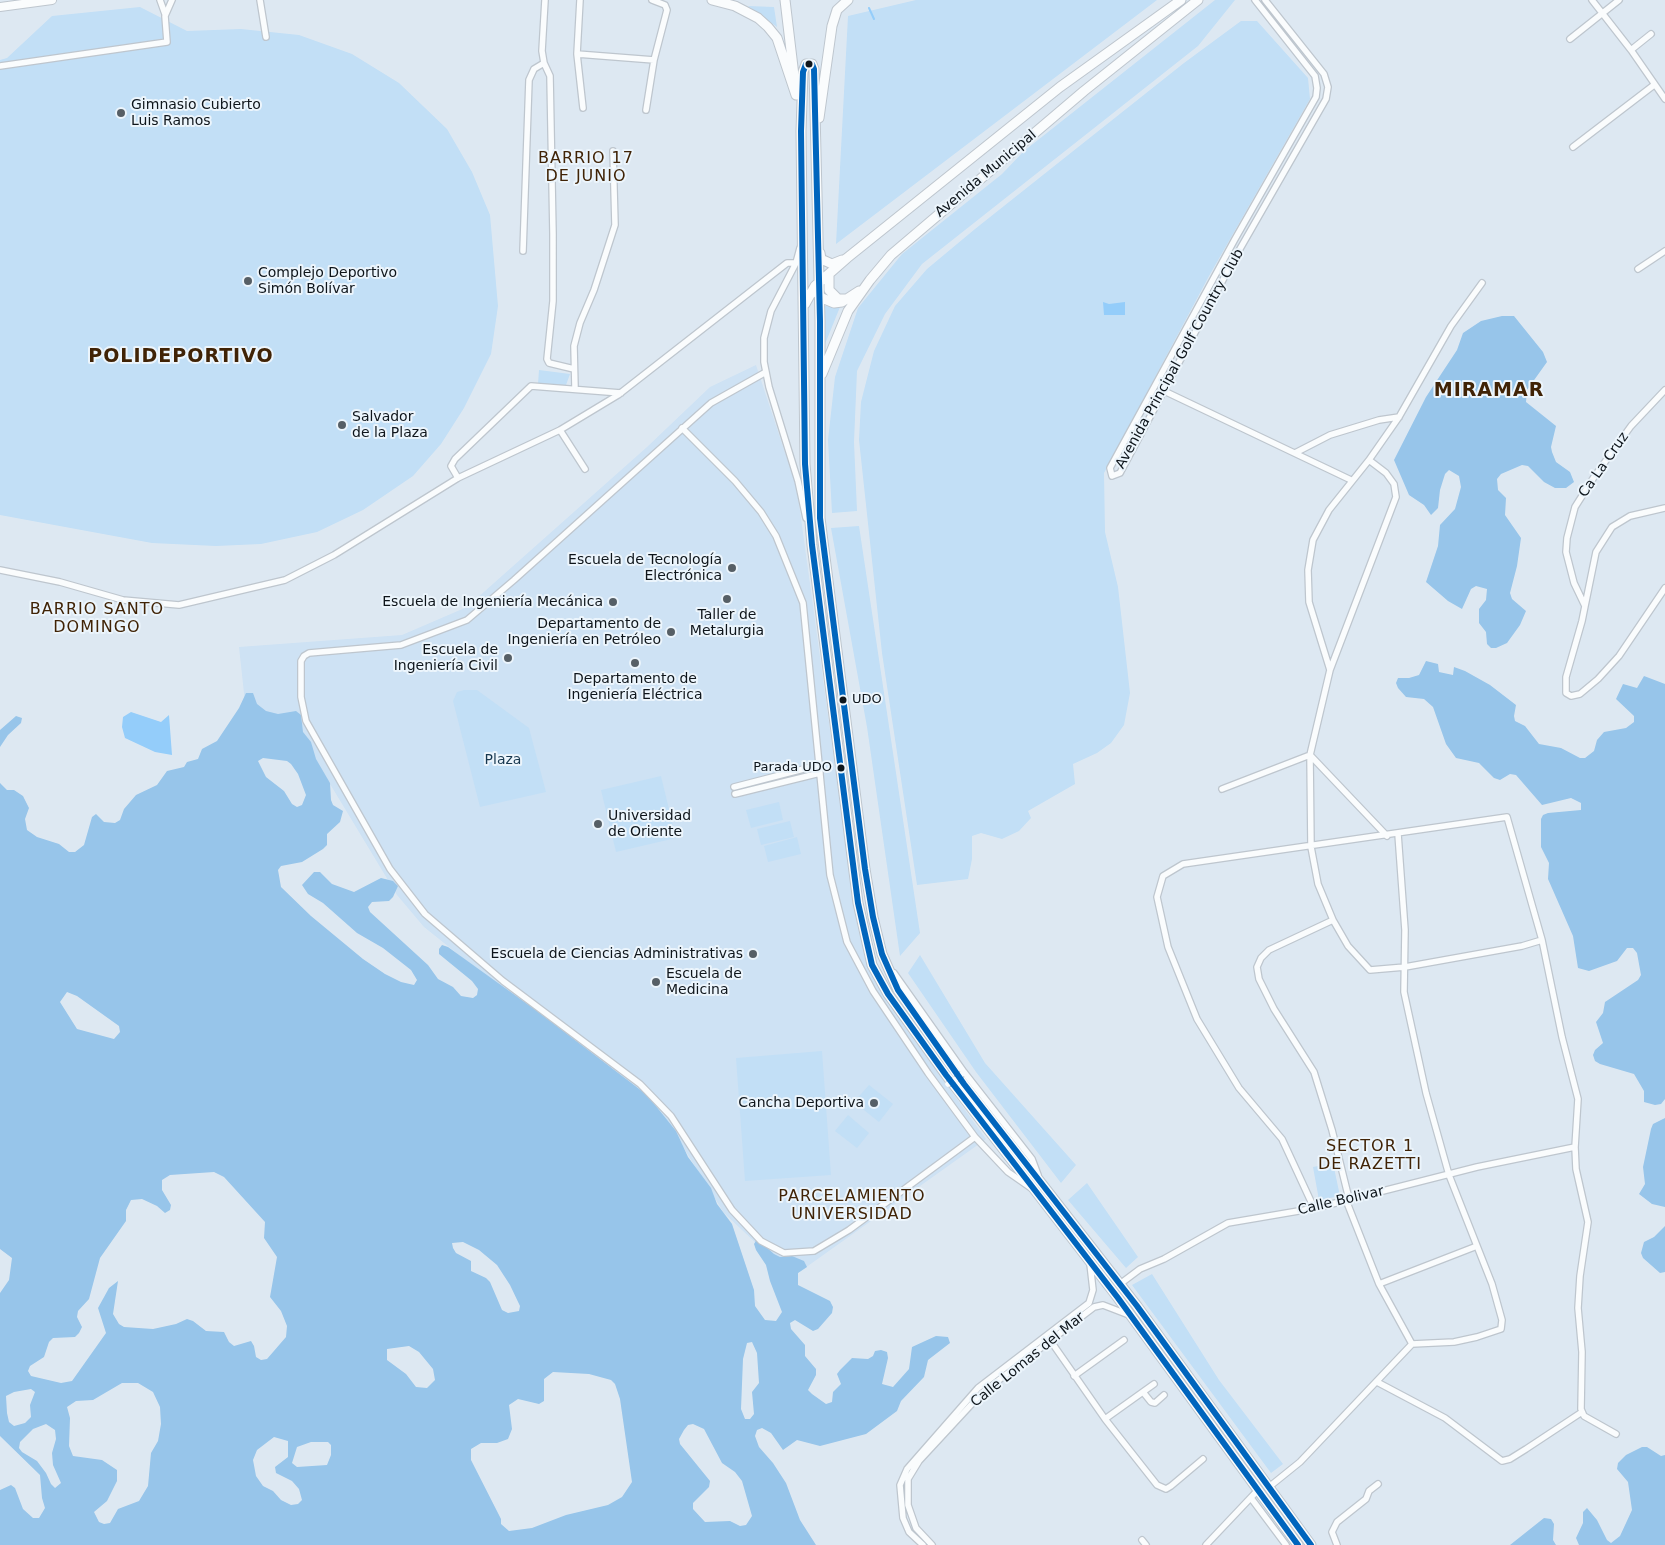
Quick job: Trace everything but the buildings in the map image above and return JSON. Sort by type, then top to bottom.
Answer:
[{"type":"highway","points":[[712,0],[735,6],[758,18],[768,27],[780,46],[787,73],[796,96]]},
{"type":"highway","points":[[785,0],[801,131]]},
{"type":"highway","points":[[815,145],[832,26],[838,10],[848,0]]},
{"type":"highway","name":"Avenida Municipal","points":[[817,289],[829,274],[847,258],[1060,87],[1181,0]]},
{"type":"highway","name":"Avenida Municipal","points":[[819,384],[833,344],[848,311],[870,280],[911,236],[1084,91],[1198,0]]},
{"type":"highway","points":[[1298,1545],[1131,1316],[1032,1189],[888,994],[872,964],[858,903],[812,545],[805,464],[805,304],[800,261],[804,239],[801,131],[803,72],[804,65],[810,63],[814,69],[818,244],[818,478],[822,531],[865,869],[873,917],[882,954],[890,977],[907,1005],[964,1084],[1120,1284],[1311,1545]]},
{"type":"highway","points":[[818,244],[821,259],[825,262],[832,264],[847,258]]},
{"type":"highway","points":[[800,261],[808,279],[834,303],[848,299],[870,280]]},
{"type":"highway","points":[[829,274],[829,290],[838,299],[848,299]]},
{"type":"highway","points":[[805,304],[817,289]]},
{"type":"main road","points":[[0,7],[52,0]]},
{"type":"street","points":[[0,66],[167,42],[165,16],[160,0]]},
{"type":"street","points":[[165,16],[172,0]]},
{"type":"street","points":[[260,0],[266,37]]},
{"type":"street","points":[[545,0],[544,62],[550,76],[553,234],[553,301],[547,359],[549,363],[574,369]]},
{"type":"street","points":[[580,0],[577,54],[583,108]]},
{"type":"street","points":[[646,110],[654,60],[667,10],[665,5],[652,0]]},
{"type":"street","name":"Avenida Principal Golf Country Club","points":[[1255,0],[1315,76],[1316,97],[1234,239],[1110,468],[1112,476],[1120,473],[1163,389],[1233,261],[1326,99],[1328,87],[1324,74],[1265,0]]},
{"type":"street","points":[[1592,0],[1631,50],[1665,99]]},
{"type":"street","points":[[1570,39],[1619,0]]},
{"type":"street","points":[[1631,50],[1651,34]]},
{"type":"street","points":[[577,54],[654,60]]},
{"type":"street","points":[[523,251],[529,80],[534,69],[544,62]]},
{"type":"street","points":[[1573,147],[1654,84]]},
{"type":"street","points":[[575,388],[574,346],[580,323],[594,290],[615,225],[613,151]]},
{"type":"street","points":[[1638,269],[1665,250]]},
{"type":"street","points":[[800,261],[771,311],[764,338],[766,372],[798,481],[812,545]]},
{"type":"street","points":[[0,570],[60,582],[123,600],[179,605],[285,580],[334,555],[458,478],[560,430],[621,392],[787,264],[800,261]]},
{"type":"street","points":[[1330,670],[1308,602],[1308,570],[1312,540],[1329,510],[1351,480],[1369,460],[1399,417],[1451,326],[1482,282]]},
{"type":"street","points":[[766,372],[711,402],[467,620],[401,645],[309,653],[304,656],[301,661],[301,697],[306,721],[390,869],[426,914],[503,981],[640,1084],[671,1116],[732,1210],[761,1241],[784,1253],[814,1251],[849,1230],[976,1137]]},
{"type":"street","points":[[458,478],[451,466],[455,459],[525,389],[538,385],[621,392]]},
{"type":"street","points":[[1151,395],[1163,389],[1351,480]]},
{"type":"street","name":"Ca La Cruz","points":[[1585,606],[1574,583],[1566,552],[1567,538],[1576,507],[1594,477],[1632,426],[1665,390]]},
{"type":"street","points":[[1295,453],[1330,436],[1380,420],[1399,417]]},
{"type":"street","points":[[682,428],[735,481],[761,512],[776,536],[802,603],[830,875],[847,942],[873,991],[941,1090],[976,1137],[1008,1172],[1032,1189]]},
{"type":"street","points":[[560,430],[585,469]]},
{"type":"street","points":[[1369,460],[1386,474],[1394,484],[1396,497],[1330,670],[1310,754],[1311,847],[1318,884],[1333,920],[1348,946],[1366,969],[1374,971],[1405,967],[1522,946],[1542,940]]},
{"type":"street","points":[[1665,508],[1630,516],[1612,527],[1596,552],[1574,652],[1566,677],[1565,688],[1571,696],[1580,694],[1620,656],[1665,588]]},
{"type":"street","points":[[1222,790],[1310,754]]},
{"type":"street","points":[[1310,754],[1386,836]]},
{"type":"street","points":[[734,787],[819,765]]},
{"type":"street","points":[[735,794],[820,773]]},
{"type":"street","points":[[1314,1208],[1282,1139],[1239,1088],[1197,1019],[1168,947],[1156,897],[1163,876],[1183,864],[1311,847],[1507,817],[1542,940],[1562,1037],[1578,1100],[1575,1147],[1578,1184],[1588,1222],[1580,1276],[1578,1308],[1582,1352],[1582,1412],[1584,1416],[1616,1434]]},
{"type":"street","points":[[1269,1486],[1300,1462],[1412,1344],[1454,1342],[1484,1336],[1501,1329],[1502,1320],[1492,1284],[1449,1175],[1426,1092],[1404,992],[1405,930],[1398,834]]},
{"type":"street","points":[[1333,920],[1269,950],[1261,958],[1257,967],[1259,979],[1274,1009],[1314,1072],[1332,1130],[1347,1199],[1379,1284],[1412,1344]]},
{"type":"street","points":[[882,954],[963,1073],[1032,1159],[1041,1184]]},
{"type":"street","points":[[941,1090],[963,1073]]},
{"type":"street","name":"Calle Bolivar","points":[[1120,1284],[1140,1269],[1164,1259],[1228,1223],[1314,1208],[1575,1147]]},
{"type":"street","points":[[1379,1284],[1477,1246]]},
{"type":"street","name":"Calle Lomas del Mar","points":[[923,1545],[909,1532],[903,1518],[900,1485],[907,1469],[978,1388],[1089,1303],[1092,1298],[1093,1285],[1089,1261]]},
{"type":"street","name":"Calle Lomas del Mar","points":[[932,1545],[921,1535],[910,1514],[907,1486],[912,1472],[919,1461],[982,1393],[1094,1307],[1099,1305],[1131,1316]]},
{"type":"street","points":[[1050,1340],[1105,1419],[1160,1488],[1171,1486],[1203,1459]]},
{"type":"street","points":[[1074,1376],[1124,1340]]},
{"type":"street","points":[[1377,1382],[1445,1418],[1502,1461],[1510,1459],[1582,1412]]},
{"type":"street","points":[[1105,1419],[1154,1384]]},
{"type":"street","points":[[1143,1392],[1154,1403],[1164,1395]]},
{"type":"street","points":[[1336,1545],[1332,1532],[1338,1522],[1366,1499],[1369,1491],[1378,1484]]},
{"type":"street","points":[[1206,1545],[1258,1490]]},
{"type":"street","points":[[1251,1498],[1286,1545]]},
{"type":"shaded area","points":[[1103,302],[1109,304],[1125,302],[1125,315],[1104,315]]},
{"type":"shaded area","points":[[1502,316],[1514,316],[1543,352],[1547,362],[1527,390],[1526,402],[1556,426],[1551,447],[1552,452],[1556,462],[1570,472],[1574,482],[1566,488],[1555,488],[1544,482],[1528,466],[1522,465],[1501,474],[1497,479],[1498,490],[1506,498],[1505,515],[1521,538],[1517,566],[1510,593],[1512,599],[1526,611],[1520,625],[1507,643],[1491,648],[1487,644],[1486,632],[1479,623],[1479,609],[1486,600],[1487,589],[1476,586],[1471,589],[1462,609],[1448,601],[1426,582],[1438,546],[1440,525],[1455,509],[1461,487],[1459,476],[1449,470],[1445,474],[1440,490],[1438,508],[1431,515],[1424,505],[1409,495],[1394,460],[1426,397],[1457,350],[1463,333],[1481,321]]},
{"type":"shaded area","name":"Universidad de Oriente","points":[[756,365],[797,489],[853,898],[870,972],[887,1003],[986,1139],[784,1283],[759,1246],[724,1213],[667,1121],[424,927],[397,895],[292,721],[247,721],[239,647],[402,635],[467,607],[647,447],[710,387]]},
{"type":"shaded area","points":[[1426,661],[1438,664],[1439,672],[1453,675],[1454,667],[1490,685],[1516,705],[1515,721],[1525,726],[1539,744],[1561,748],[1580,758],[1585,758],[1594,751],[1597,740],[1604,732],[1626,728],[1634,722],[1634,716],[1616,699],[1623,684],[1637,688],[1644,676],[1665,684],[1665,1099],[1661,1104],[1655,1105],[1644,1102],[1644,1091],[1634,1074],[1600,1064],[1595,1061],[1593,1055],[1595,1050],[1603,1043],[1596,1022],[1603,1013],[1605,1002],[1638,980],[1641,975],[1637,953],[1633,948],[1627,948],[1617,961],[1589,971],[1578,968],[1573,936],[1548,879],[1549,863],[1541,847],[1541,819],[1543,815],[1548,813],[1581,810],[1581,803],[1571,798],[1542,805],[1516,775],[1510,774],[1500,780],[1494,778],[1479,763],[1456,758],[1446,744],[1433,707],[1424,699],[1406,697],[1396,683],[1398,678],[1409,678],[1419,675]]},
{"type":"shaded area","points":[[246,693],[253,693],[257,704],[266,711],[278,714],[296,711],[301,715],[303,732],[311,742],[316,759],[330,783],[333,805],[343,811],[340,822],[327,834],[327,845],[323,849],[302,862],[281,866],[278,870],[281,887],[311,916],[363,959],[385,974],[401,982],[414,985],[417,980],[411,970],[383,948],[357,933],[323,903],[308,894],[302,885],[314,872],[320,872],[332,884],[354,892],[381,878],[393,881],[398,886],[393,897],[389,901],[372,902],[368,907],[370,912],[428,965],[438,979],[453,987],[461,996],[473,998],[477,995],[478,989],[472,981],[439,954],[439,949],[442,945],[448,947],[537,1011],[647,1095],[676,1131],[688,1157],[711,1188],[717,1204],[732,1224],[754,1290],[755,1306],[765,1320],[776,1321],[782,1312],[766,1265],[756,1250],[754,1244],[757,1239],[780,1257],[792,1256],[804,1261],[807,1267],[798,1273],[798,1285],[830,1301],[833,1307],[832,1313],[818,1329],[813,1331],[795,1320],[790,1323],[791,1329],[805,1345],[805,1356],[816,1369],[816,1375],[808,1390],[812,1394],[826,1404],[832,1402],[833,1392],[841,1384],[837,1374],[840,1370],[852,1358],[868,1359],[873,1356],[875,1351],[881,1350],[887,1352],[888,1358],[882,1384],[893,1387],[909,1369],[912,1347],[936,1336],[948,1337],[950,1343],[928,1360],[924,1377],[901,1401],[897,1411],[866,1434],[820,1446],[797,1440],[783,1450],[771,1433],[762,1428],[757,1430],[755,1436],[759,1447],[773,1463],[786,1483],[800,1520],[816,1545],[0,1545],[0,1490],[11,1485],[15,1488],[23,1509],[33,1518],[39,1518],[45,1508],[40,1475],[0,1436],[0,1293],[9,1280],[12,1258],[0,1249],[0,783],[7,790],[14,790],[23,796],[29,808],[25,819],[27,830],[37,837],[59,844],[69,852],[75,852],[84,845],[92,817],[96,814],[104,822],[115,823],[120,820],[124,809],[136,795],[157,785],[167,771],[184,767],[187,762],[198,759],[202,749],[217,741],[239,708]],"holes":[[[263,758],[287,761],[291,764],[298,774],[306,795],[302,805],[297,807],[292,804],[284,791],[266,777],[258,761]],[[67,992],[77,996],[119,1026],[120,1032],[114,1039],[77,1029],[60,1002]],[[214,1172],[224,1177],[265,1222],[264,1238],[277,1257],[270,1297],[281,1311],[287,1326],[286,1337],[267,1359],[261,1360],[256,1357],[251,1341],[234,1346],[229,1342],[224,1332],[206,1331],[193,1321],[187,1319],[176,1324],[153,1329],[124,1327],[119,1324],[113,1314],[118,1281],[109,1288],[98,1308],[106,1333],[72,1381],[61,1383],[31,1376],[28,1371],[30,1366],[44,1357],[49,1342],[53,1338],[75,1337],[79,1333],[82,1327],[77,1317],[78,1311],[89,1299],[100,1258],[126,1221],[126,1210],[131,1200],[142,1199],[157,1206],[165,1213],[170,1210],[171,1205],[162,1190],[162,1180],[170,1175]],[[463,1242],[479,1250],[497,1265],[510,1285],[520,1306],[519,1311],[508,1313],[502,1310],[490,1282],[471,1271],[471,1261],[456,1253],[452,1243]],[[752,1342],[757,1353],[759,1383],[752,1392],[754,1414],[750,1419],[745,1419],[741,1409],[743,1359],[747,1343]],[[409,1346],[419,1352],[433,1369],[435,1380],[427,1388],[416,1387],[406,1374],[387,1360],[387,1349]],[[553,1372],[589,1374],[611,1380],[615,1384],[620,1399],[632,1482],[622,1497],[608,1505],[566,1515],[532,1528],[509,1531],[501,1524],[501,1519],[471,1460],[471,1449],[481,1443],[497,1443],[508,1439],[512,1429],[509,1405],[518,1399],[539,1404],[544,1401],[544,1379]],[[122,1383],[138,1383],[153,1392],[160,1407],[161,1424],[158,1441],[151,1453],[148,1486],[139,1501],[118,1509],[110,1523],[104,1524],[99,1522],[94,1512],[107,1501],[117,1481],[117,1470],[102,1460],[73,1456],[69,1446],[70,1418],[67,1407],[76,1401],[93,1400]],[[31,1389],[35,1392],[30,1405],[31,1417],[25,1423],[14,1426],[9,1422],[6,1396],[14,1392]],[[46,1424],[55,1430],[56,1439],[52,1453],[53,1465],[61,1483],[55,1488],[37,1461],[19,1448],[20,1442],[33,1429]],[[693,1424],[704,1429],[722,1463],[735,1472],[742,1481],[752,1516],[746,1525],[740,1526],[730,1521],[705,1522],[693,1509],[693,1503],[709,1487],[710,1481],[680,1444],[679,1439],[688,1425]],[[274,1437],[288,1441],[288,1457],[275,1467],[276,1473],[292,1481],[299,1489],[302,1500],[298,1504],[291,1505],[263,1486],[256,1476],[253,1460],[257,1450]],[[311,1442],[328,1442],[331,1445],[331,1455],[327,1465],[297,1467],[292,1463],[297,1447]]]},
{"type":"shaded area","points":[[131,712],[161,722],[169,715],[172,755],[155,752],[125,738],[122,727],[123,717]]},
{"type":"shaded area","points":[[16,716],[22,718],[21,723],[8,735],[0,747],[0,730]]},
{"type":"shaded area","points":[[1665,1118],[1665,1207],[1652,1204],[1639,1194],[1645,1184],[1643,1167],[1651,1129],[1653,1124]]},
{"type":"shaded area","points":[[1665,1226],[1665,1272],[1660,1273],[1643,1258],[1641,1253],[1644,1242],[1654,1237]]},
{"type":"shaded area","points":[[1642,1447],[1647,1447],[1661,1456],[1665,1455],[1665,1545],[1579,1545],[1576,1538],[1583,1523],[1583,1512],[1587,1508],[1597,1520],[1607,1540],[1611,1543],[1620,1536],[1632,1510],[1628,1482],[1617,1469],[1618,1463],[1626,1455]]},
{"type":"shaded area","points":[[1544,1518],[1551,1519],[1554,1524],[1553,1540],[1556,1545],[1510,1545]]},
{"type":"green space","points":[[916,0],[1157,0],[836,244],[848,16]]},
{"type":"green space","points":[[1215,0],[1235,0],[1198,46],[922,264],[885,314],[857,371],[854,442],[857,511],[832,513],[828,440],[835,377],[858,308],[902,254],[1002,174],[1024,151]]},
{"type":"green space","points":[[748,6],[774,7],[777,27]]},
{"type":"green space","name":"Complejo Deportivo Simón Bolívar","points":[[140,7],[187,31],[241,29],[299,35],[352,54],[399,83],[447,129],[472,172],[490,215],[498,306],[491,354],[464,408],[441,444],[413,476],[363,510],[317,532],[261,544],[216,546],[152,543],[0,515],[0,60],[7,58],[52,16]]},
{"type":"green space","points":[[1241,21],[1257,21],[1308,78],[1310,99],[1209,276],[1104,473],[1105,532],[1118,587],[1130,693],[1124,725],[1111,743],[1097,753],[1073,764],[1075,784],[1028,811],[1031,818],[1019,831],[1002,839],[981,833],[972,836],[972,859],[968,879],[917,885],[882,653],[859,440],[861,402],[874,351],[895,306],[927,269],[1184,63]]},
{"type":"green space","points":[[825,306],[840,307],[823,349]]},
{"type":"green space","points":[[539,370],[570,374],[566,385],[538,384]]},
{"type":"green space","points":[[859,526],[920,933],[900,956],[867,727],[831,528]]},
{"type":"green space","name":"Plaza","points":[[477,690],[529,728],[546,792],[480,807],[453,701],[457,692]]},
{"type":"green space","points":[[661,776],[676,838],[616,852],[601,790]]},
{"type":"green space","points":[[779,802],[783,820],[751,828],[746,810]]},
{"type":"green space","points":[[790,821],[794,837],[761,845],[757,829]]},
{"type":"green space","points":[[797,837],[801,854],[768,862],[764,846]]},
{"type":"green space","points":[[920,955],[985,1063],[1076,1165],[1061,1183],[976,1072],[908,973]]},
{"type":"green space","points":[[822,1051],[831,1175],[745,1181],[736,1058]]},
{"type":"green space","name":"Cancha Deportiva","points":[[869,1085],[893,1104],[879,1122],[854,1102]]},
{"type":"green space","points":[[848,1115],[869,1133],[857,1148],[835,1131]]},
{"type":"green space","points":[[1333,1163],[1340,1196],[1319,1200],[1313,1167]]},
{"type":"green space","points":[[1087,1183],[1138,1257],[1126,1268],[1068,1200]]},
{"type":"green space","points":[[1152,1274],[1219,1380],[1283,1464],[1271,1473],[1132,1285]]},
{"type":"waterway","points":[[869,8],[874,19]]},
{"type":"transit line","points":[[1298,1545],[1118,1298],[946,1075],[888,994],[872,965],[858,903],[812,545],[805,464],[801,131],[803,72],[806,64],[812,64],[814,69],[820,321],[820,518],[865,869],[873,917],[882,954],[898,990],[964,1084],[1137,1306],[1311,1545]]},
{"type":"place","name":"Gimnasio Cubierto Luis Ramos","points":[[121,113]]},
{"type":"place","name":"Complejo Deportivo Simón Bolívar","points":[[248,281]]},
{"type":"place","name":"Salvador de la Plaza","points":[[342,425]]},
{"type":"place","name":"Escuela de Tecnología Electrónica","points":[[732,568]]},
{"type":"place","name":"Taller de Metalurgia","points":[[727,599]]},
{"type":"place","name":"Escuela de Ingeniería Mecánica","points":[[613,602]]},
{"type":"place","name":"Departamento de Ingeniería en Petróleo","points":[[671,632]]},
{"type":"place","name":"Escuela de Ingeniería Civil","points":[[508,658]]},
{"type":"place","name":"Departamento de Ingeniería Eléctrica","points":[[635,663]]},
{"type":"place","name":"UDO","points":[[843,700]]},
{"type":"place","name":"Parada UDO","points":[[841,768]]},
{"type":"place","name":"Universidad de Oriente","points":[[598,824]]},
{"type":"place","name":"Escuela de Ciencias Administrativas","points":[[753,954]]},
{"type":"place","name":"Escuela de Medicina","points":[[656,982]]},
{"type":"place","name":"Cancha Deportiva","points":[[874,1103]]},
{"type":"district","name":"BARRIO 17 DE JUNIO","points":[[586,168]]},
{"type":"district","name":"POLIDEPORTIVO","points":[[181,357]]},
{"type":"district","name":"MIRAMAR","points":[[1489,391]]},
{"type":"district","name":"BARRIO SANTO DOMINGO","points":[[97,619]]},
{"type":"district","name":"SECTOR 1 DE RAZETTI","points":[[1370,1156]]},
{"type":"district","name":"PARCELAMIENTO UNIVERSIDAD","points":[[852,1206]]}]
